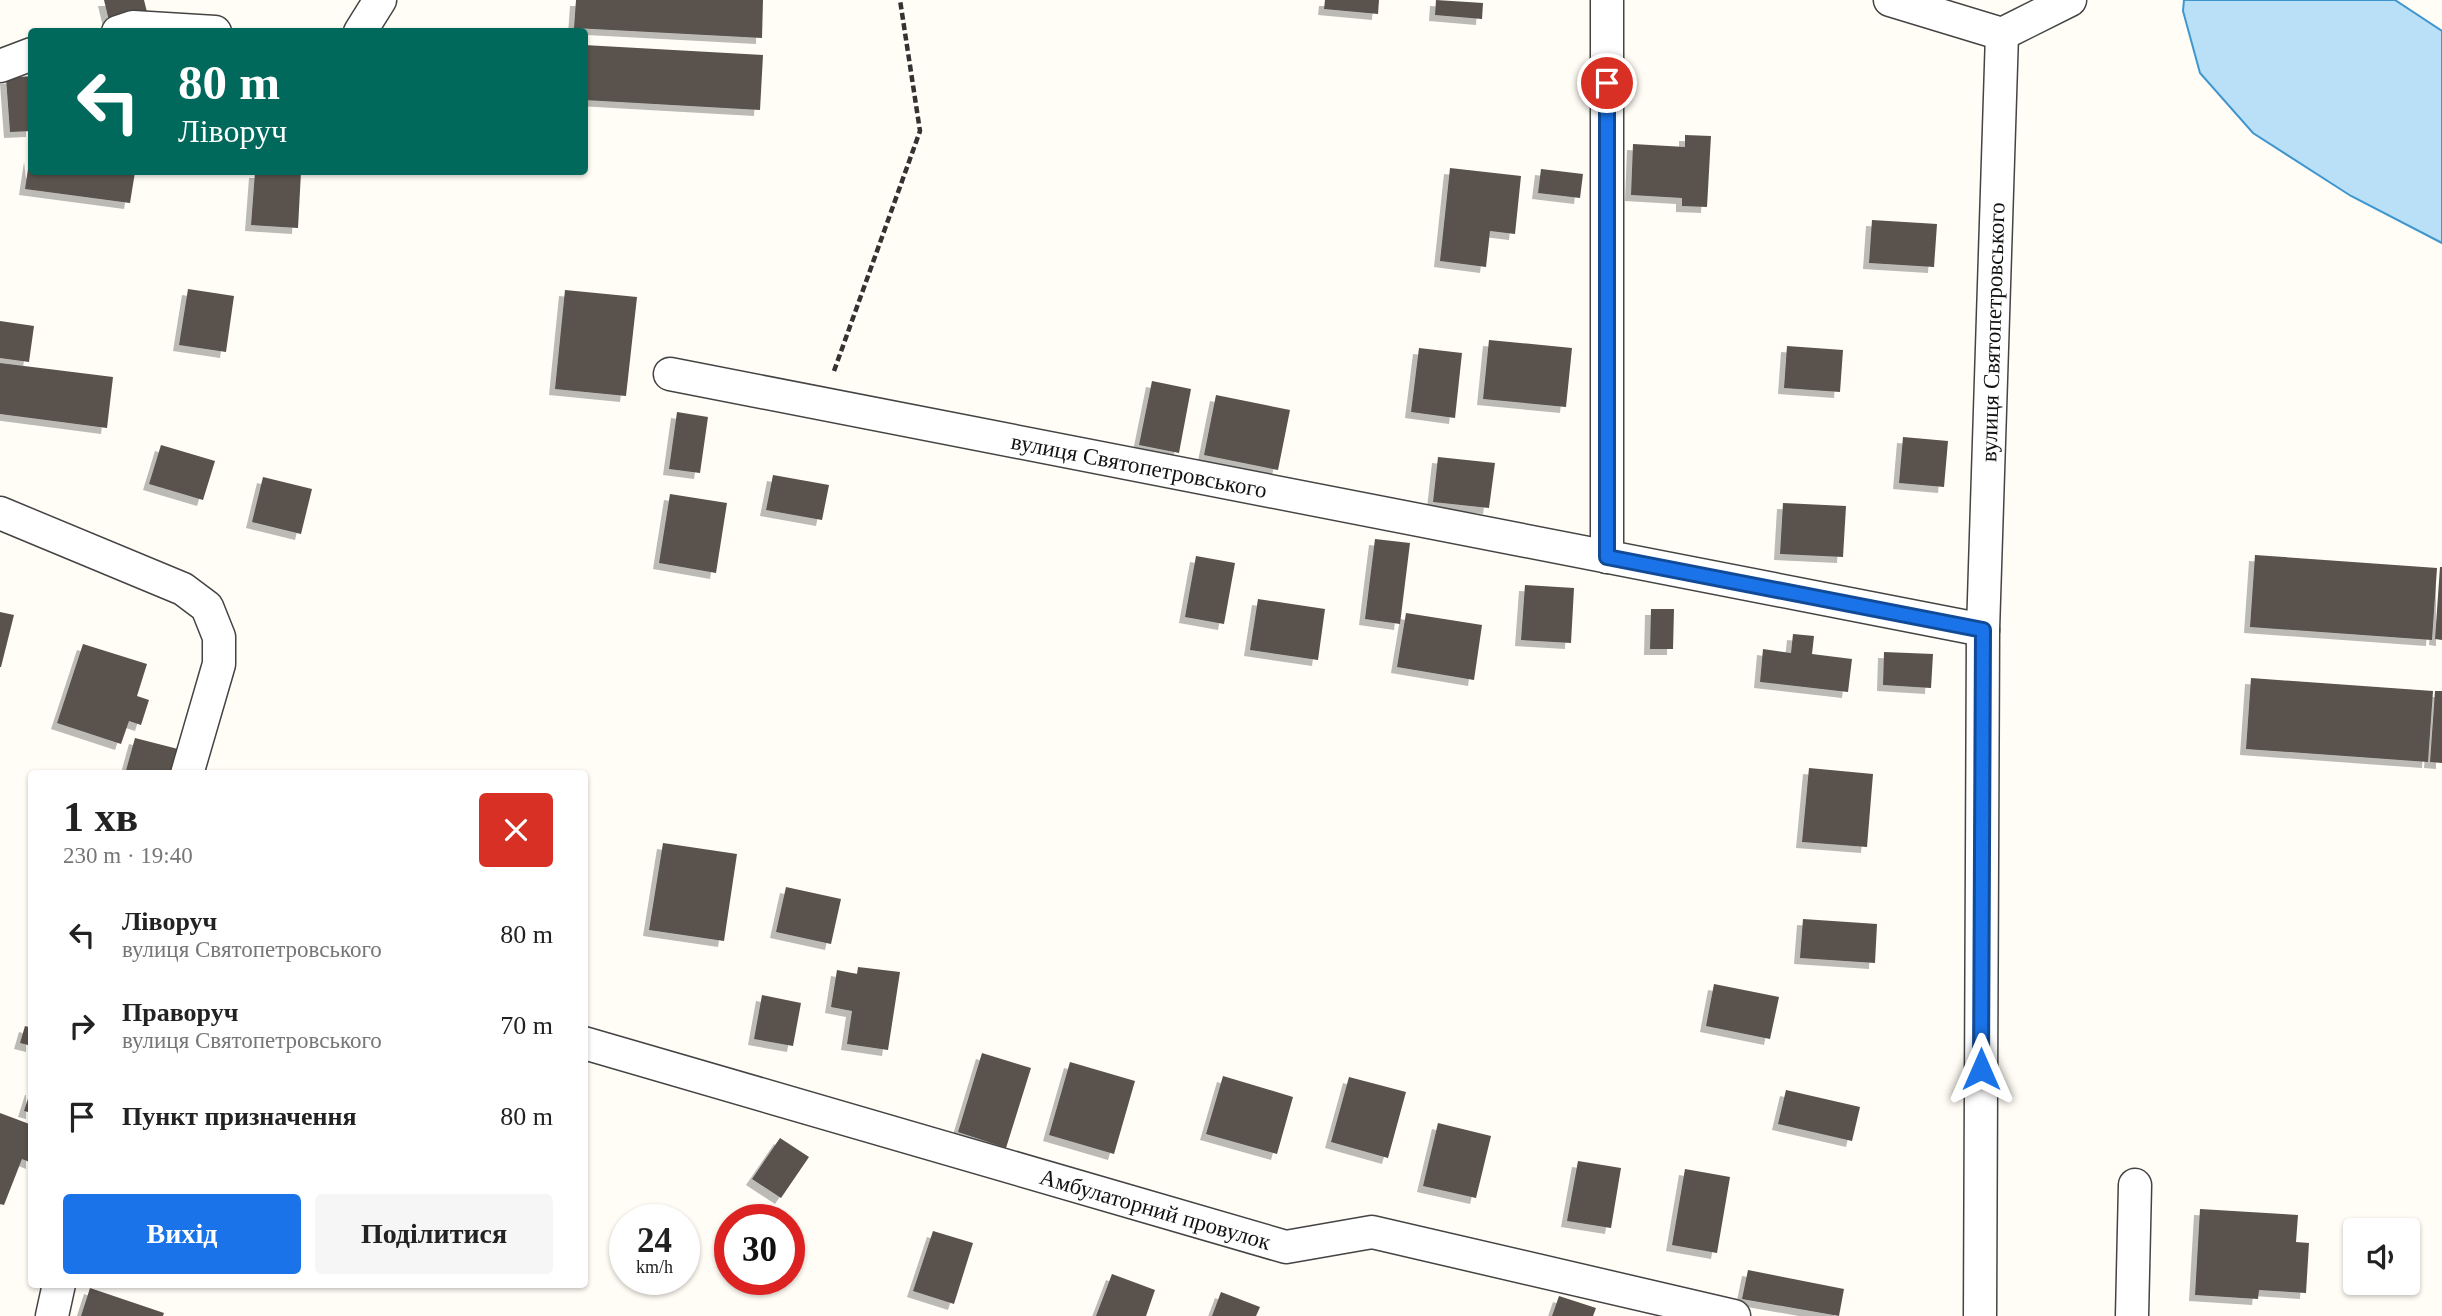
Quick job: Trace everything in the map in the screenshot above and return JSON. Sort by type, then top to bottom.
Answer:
[{"type":"street","points":[[362,28],[380,0]]},
{"type":"street","points":[[1607,0],[1607,557]]},
{"type":"street","points":[[1890,0],[2002,34],[2070,0]]},
{"type":"street","points":[[130,28],[149,28]]},
{"type":"street","name":"вулиця Святопетровського","points":[[1980,1316],[1983,630],[2002,34]]},
{"type":"street","points":[[0,65],[28,55]]},
{"type":"street","name":"вулиця Святопетровського","points":[[670,373],[1983,630]]},
{"type":"street","points":[[0,513],[183,589],[207,607],[219,637],[219,664],[188,770]]},
{"type":"street","name":"Амбулаторний провулок","points":[[588,1044],[1286,1247],[1372,1232],[1734,1316]]},
{"type":"street","points":[[2132,1316],[2135,1185]]},
{"type":"street","points":[[51,1316],[58,1288]]},
{"type":"path","points":[[822,403],[920,131],[900,0]]},
{"type":"water","points":[[2184,0],[2395,0],[2442,31],[2442,243],[2351,196],[2253,133],[2200,73],[2183,11]]},
{"type":"building","points":[[104,0],[144,0],[148,16],[110,25]]},
{"type":"building","points":[[576,0],[763,0],[762,38],[574,28]]},
{"type":"building","points":[[1325,0],[1379,0],[1378,14],[1324,9]]},
{"type":"building","points":[[1436,0],[1483,3],[1482,19],[1435,15]]},
{"type":"building","points":[[588,45],[763,55],[760,110],[588,100]]},
{"type":"building","points":[[28,76],[28,131],[10,132],[6,78]]},
{"type":"building","points":[[1685,135],[1711,136],[1707,207],[1682,206],[1682,198],[1631,195],[1633,144],[1685,147]]},
{"type":"building","points":[[1450,168],[1521,176],[1515,234],[1490,231],[1486,267],[1440,261]]},
{"type":"building","points":[[28,169],[28,175],[135,175],[130,203],[25,189]]},
{"type":"building","points":[[1541,169],[1583,174],[1580,198],[1538,193]]},
{"type":"building","points":[[255,175],[301,175],[298,228],[251,225]]},
{"type":"building","points":[[1872,220],[1937,224],[1934,267],[1869,263]]},
{"type":"building","points":[[188,289],[234,296],[226,352],[179,345]]},
{"type":"building","points":[[565,290],[637,297],[626,396],[555,389]]},
{"type":"building","points":[[0,321],[34,326],[29,362],[0,358]]},
{"type":"building","points":[[1489,340],[1572,348],[1566,407],[1483,399]]},
{"type":"building","points":[[1787,346],[1843,350],[1840,392],[1784,388]]},
{"type":"building","points":[[1419,348],[1462,353],[1455,418],[1411,412]]},
{"type":"building","points":[[0,363],[113,377],[107,428],[0,414]]},
{"type":"building","points":[[1152,381],[1191,389],[1179,453],[1139,445]]},
{"type":"building","points":[[1216,395],[1290,410],[1278,470],[1204,455]]},
{"type":"building","points":[[677,412],[708,417],[700,473],[669,469]]},
{"type":"building","points":[[1903,437],[1948,441],[1944,487],[1899,483]]},
{"type":"building","points":[[161,445],[215,461],[203,500],[149,484]]},
{"type":"building","points":[[1438,457],[1495,463],[1489,508],[1433,502]]},
{"type":"building","points":[[773,475],[829,485],[822,520],[766,510]]},
{"type":"building","points":[[263,477],[312,489],[301,534],[252,522]]},
{"type":"building","points":[[670,494],[727,503],[716,573],[659,563]]},
{"type":"building","points":[[1783,503],[1846,506],[1843,557],[1780,554]]},
{"type":"building","points":[[1375,539],[1410,543],[1400,624],[1365,619]]},
{"type":"building","points":[[2255,555],[2437,568],[2432,640],[2250,627]]},
{"type":"building","points":[[1196,556],[1235,563],[1224,624],[1185,617]]},
{"type":"building","points":[[2442,567],[2442,640],[2435,639]]},
{"type":"building","points":[[1525,585],[1574,588],[1571,643],[1521,640]]},
{"type":"building","points":[[1258,599],[1325,609],[1318,660],[1250,650]]},
{"type":"building","points":[[1651,609],[1674,609],[1673,649],[1650,649]]},
{"type":"building","points":[[0,612],[14,615],[1,667],[0,667]]},
{"type":"building","points":[[1406,613],[1482,625],[1474,680],[1397,667]]},
{"type":"building","points":[[1793,634],[1814,636],[1812,654],[1852,659],[1848,692],[1760,682],[1763,649],[1791,653]]},
{"type":"building","points":[[83,644],[147,664],[137,696],[149,700],[141,725],[129,721],[121,744],[57,723]]},
{"type":"building","points":[[1884,652],[1933,654],[1931,688],[1883,685]]},
{"type":"building","points":[[2251,678],[2433,691],[2428,762],[2246,749]]},
{"type":"building","points":[[2435,691],[2442,691],[2442,763],[2430,762]]},
{"type":"building","points":[[135,738],[178,749],[172,770],[126,770]]},
{"type":"building","points":[[1809,768],[1873,774],[1867,847],[1802,842]]},
{"type":"building","points":[[663,843],[737,854],[724,941],[649,930]]},
{"type":"building","points":[[786,887],[841,899],[831,944],[776,932]]},
{"type":"building","points":[[1803,919],[1877,924],[1875,963],[1800,958]]},
{"type":"building","points":[[858,967],[900,972],[888,1050],[847,1044],[852,1011],[831,1007],[837,970],[857,974]]},
{"type":"building","points":[[1714,984],[1779,997],[1770,1039],[1706,1026]]},
{"type":"building","points":[[762,995],[801,1003],[793,1046],[754,1039]]},
{"type":"building","points":[[25,1026],[28,1027],[28,1045],[20,1043]]},
{"type":"building","points":[[982,1053],[1031,1068],[1006,1148],[958,1132]]},
{"type":"building","points":[[1070,1062],[1135,1081],[1114,1154],[1049,1135]]},
{"type":"building","points":[[1223,1076],[1293,1097],[1277,1154],[1206,1134]]},
{"type":"building","points":[[1349,1077],[1406,1092],[1388,1158],[1331,1142]]},
{"type":"building","points":[[1786,1090],[1860,1107],[1852,1141],[1778,1124]]},
{"type":"building","points":[[0,1113],[28,1124],[28,1161],[22,1159],[4,1205],[0,1204]]},
{"type":"building","points":[[1438,1123],[1491,1136],[1476,1198],[1423,1186]]},
{"type":"building","points":[[780,1138],[809,1157],[781,1198],[752,1179]]},
{"type":"building","points":[[1578,1161],[1621,1168],[1611,1228],[1567,1221]]},
{"type":"building","points":[[1685,1169],[1730,1177],[1717,1253],[1672,1245]]},
{"type":"building","points":[[2200,1209],[2298,1215],[2296,1242],[2309,1243],[2306,1293],[2259,1290],[2258,1299],[2195,1295]]},
{"type":"building","points":[[933,1231],[973,1243],[954,1304],[913,1291]]},
{"type":"building","points":[[1748,1270],[1844,1289],[1839,1316],[1742,1299]]},
{"type":"building","points":[[1112,1274],[1155,1290],[1146,1316],[1096,1316]]},
{"type":"building","points":[[90,1288],[164,1313],[163,1316],[81,1316]]},
{"type":"building","points":[[1221,1292],[1260,1307],[1256,1316],[1212,1316]]},
{"type":"building","points":[[1559,1296],[1596,1308],[1593,1316],[1552,1316]]},
{"type":"route","points":[[1607,83],[1607,557],[1983,630],[1981,1069]]}]
